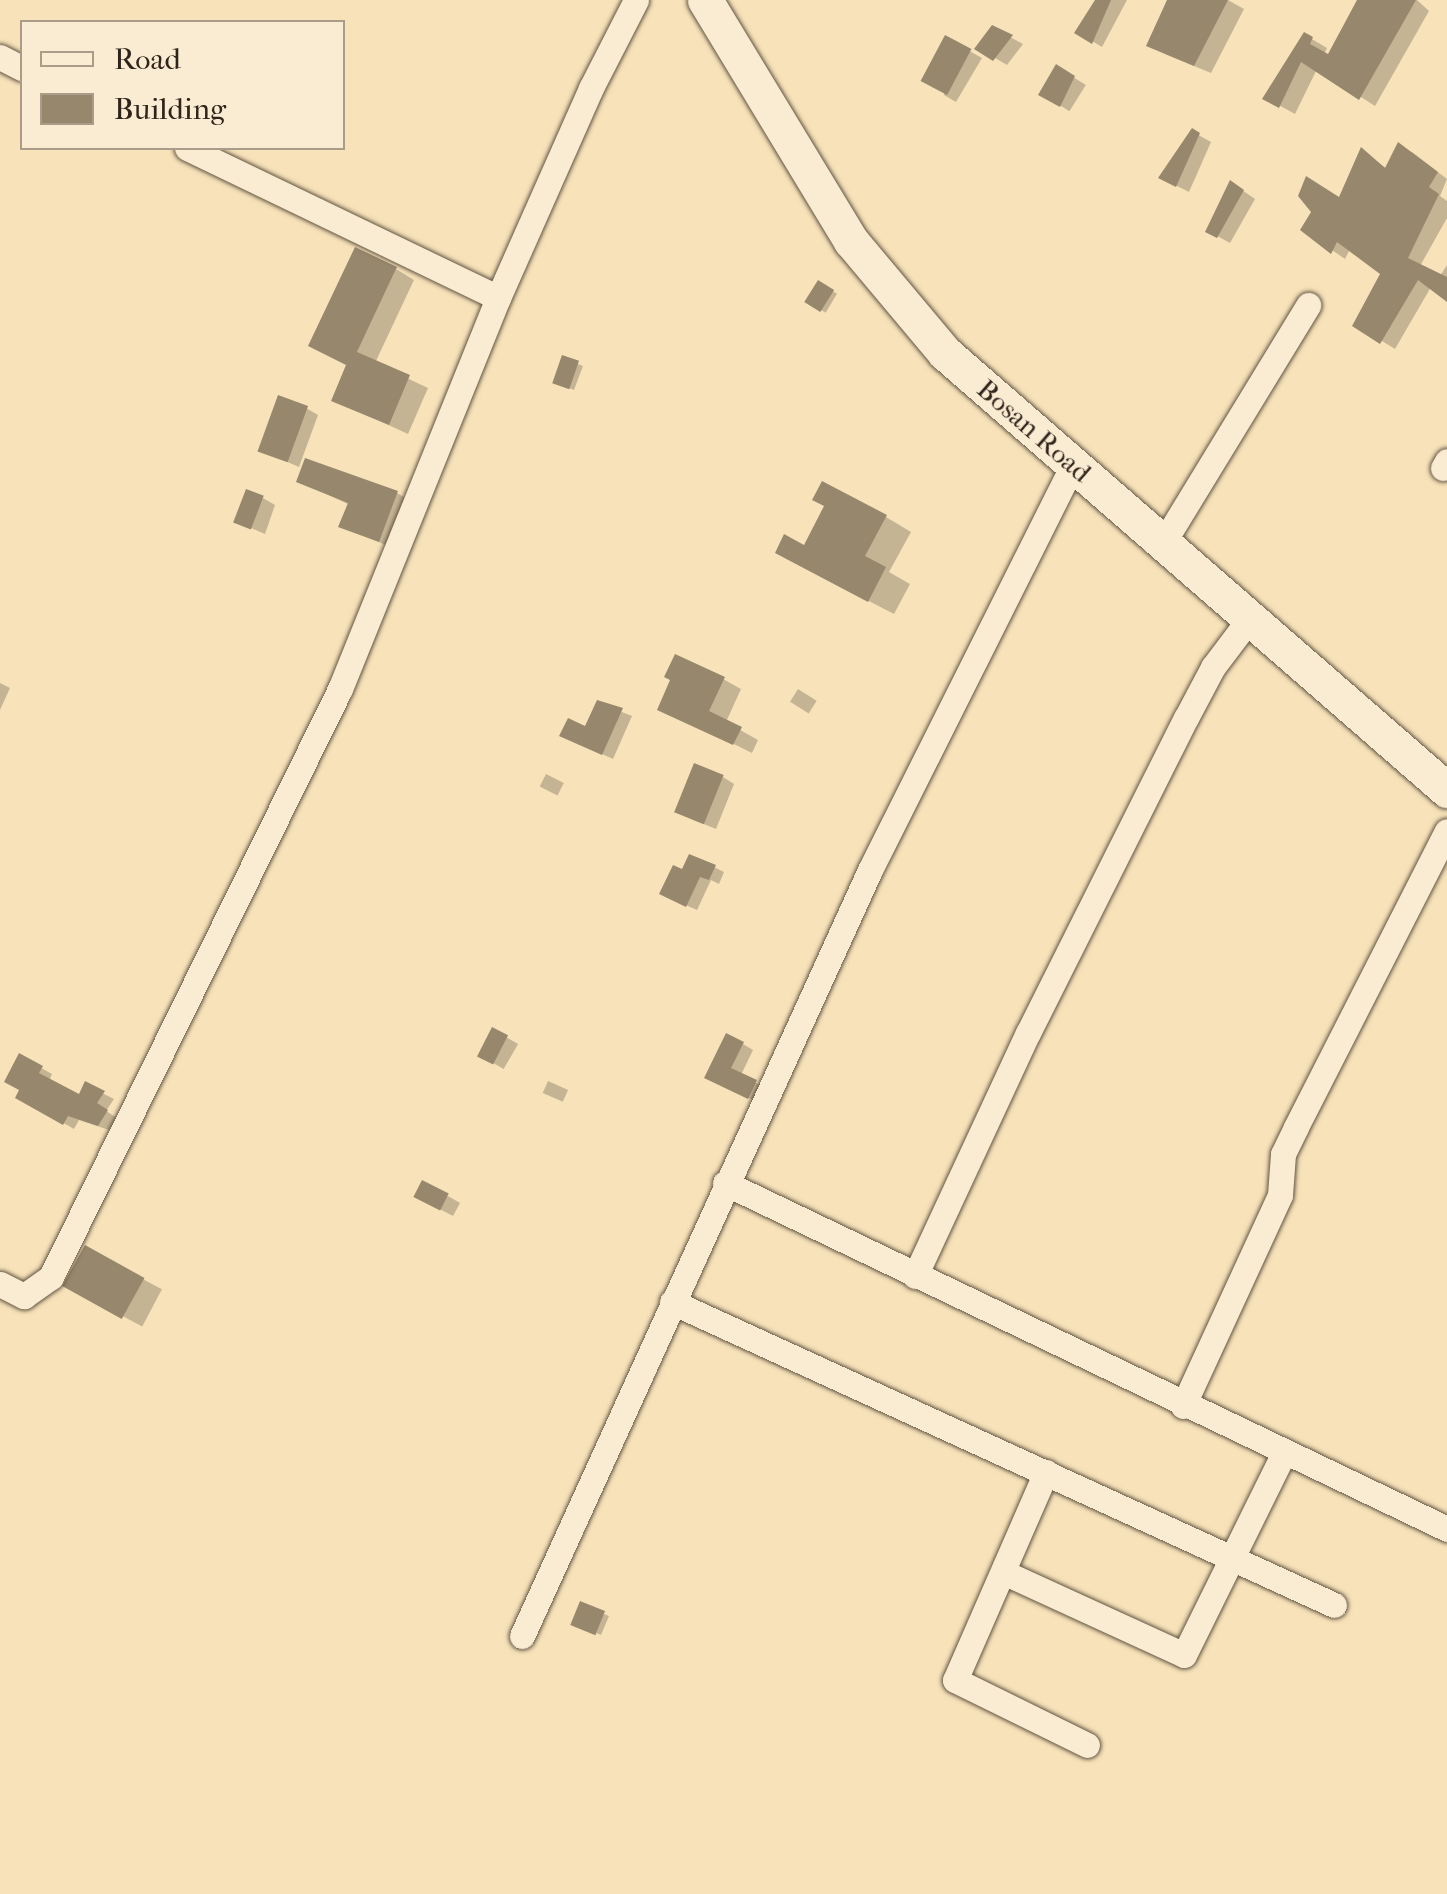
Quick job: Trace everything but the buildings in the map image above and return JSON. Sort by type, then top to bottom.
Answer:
[{"type":"main road","name":"Bosan Road","points":[[705,0],[851,241],[945,353],[1447,790]]},
{"type":"street","points":[[0,1284],[24,1296],[51,1277],[340,689],[498,298],[591,88],[636,0]]},
{"type":"street","points":[[191,150],[498,298]]},
{"type":"street","points":[[1163,543],[1308,305]]},
{"type":"street","points":[[522,1636],[870,870],[1074,465]]},
{"type":"street","points":[[915,1276],[1028,1033],[1186,718],[1213,667],[1250,618]]},
{"type":"street","points":[[1183,1406],[1280,1195],[1283,1154],[1447,831]]},
{"type":"street","points":[[725,1182],[1183,1406],[1447,1529]]},
{"type":"street","points":[[672,1302],[1334,1606]]},
{"type":"street","points":[[1003,1572],[1184,1655],[1284,1453]]},
{"type":"street","points":[[1046,1472],[957,1684],[1087,1745]]}]
